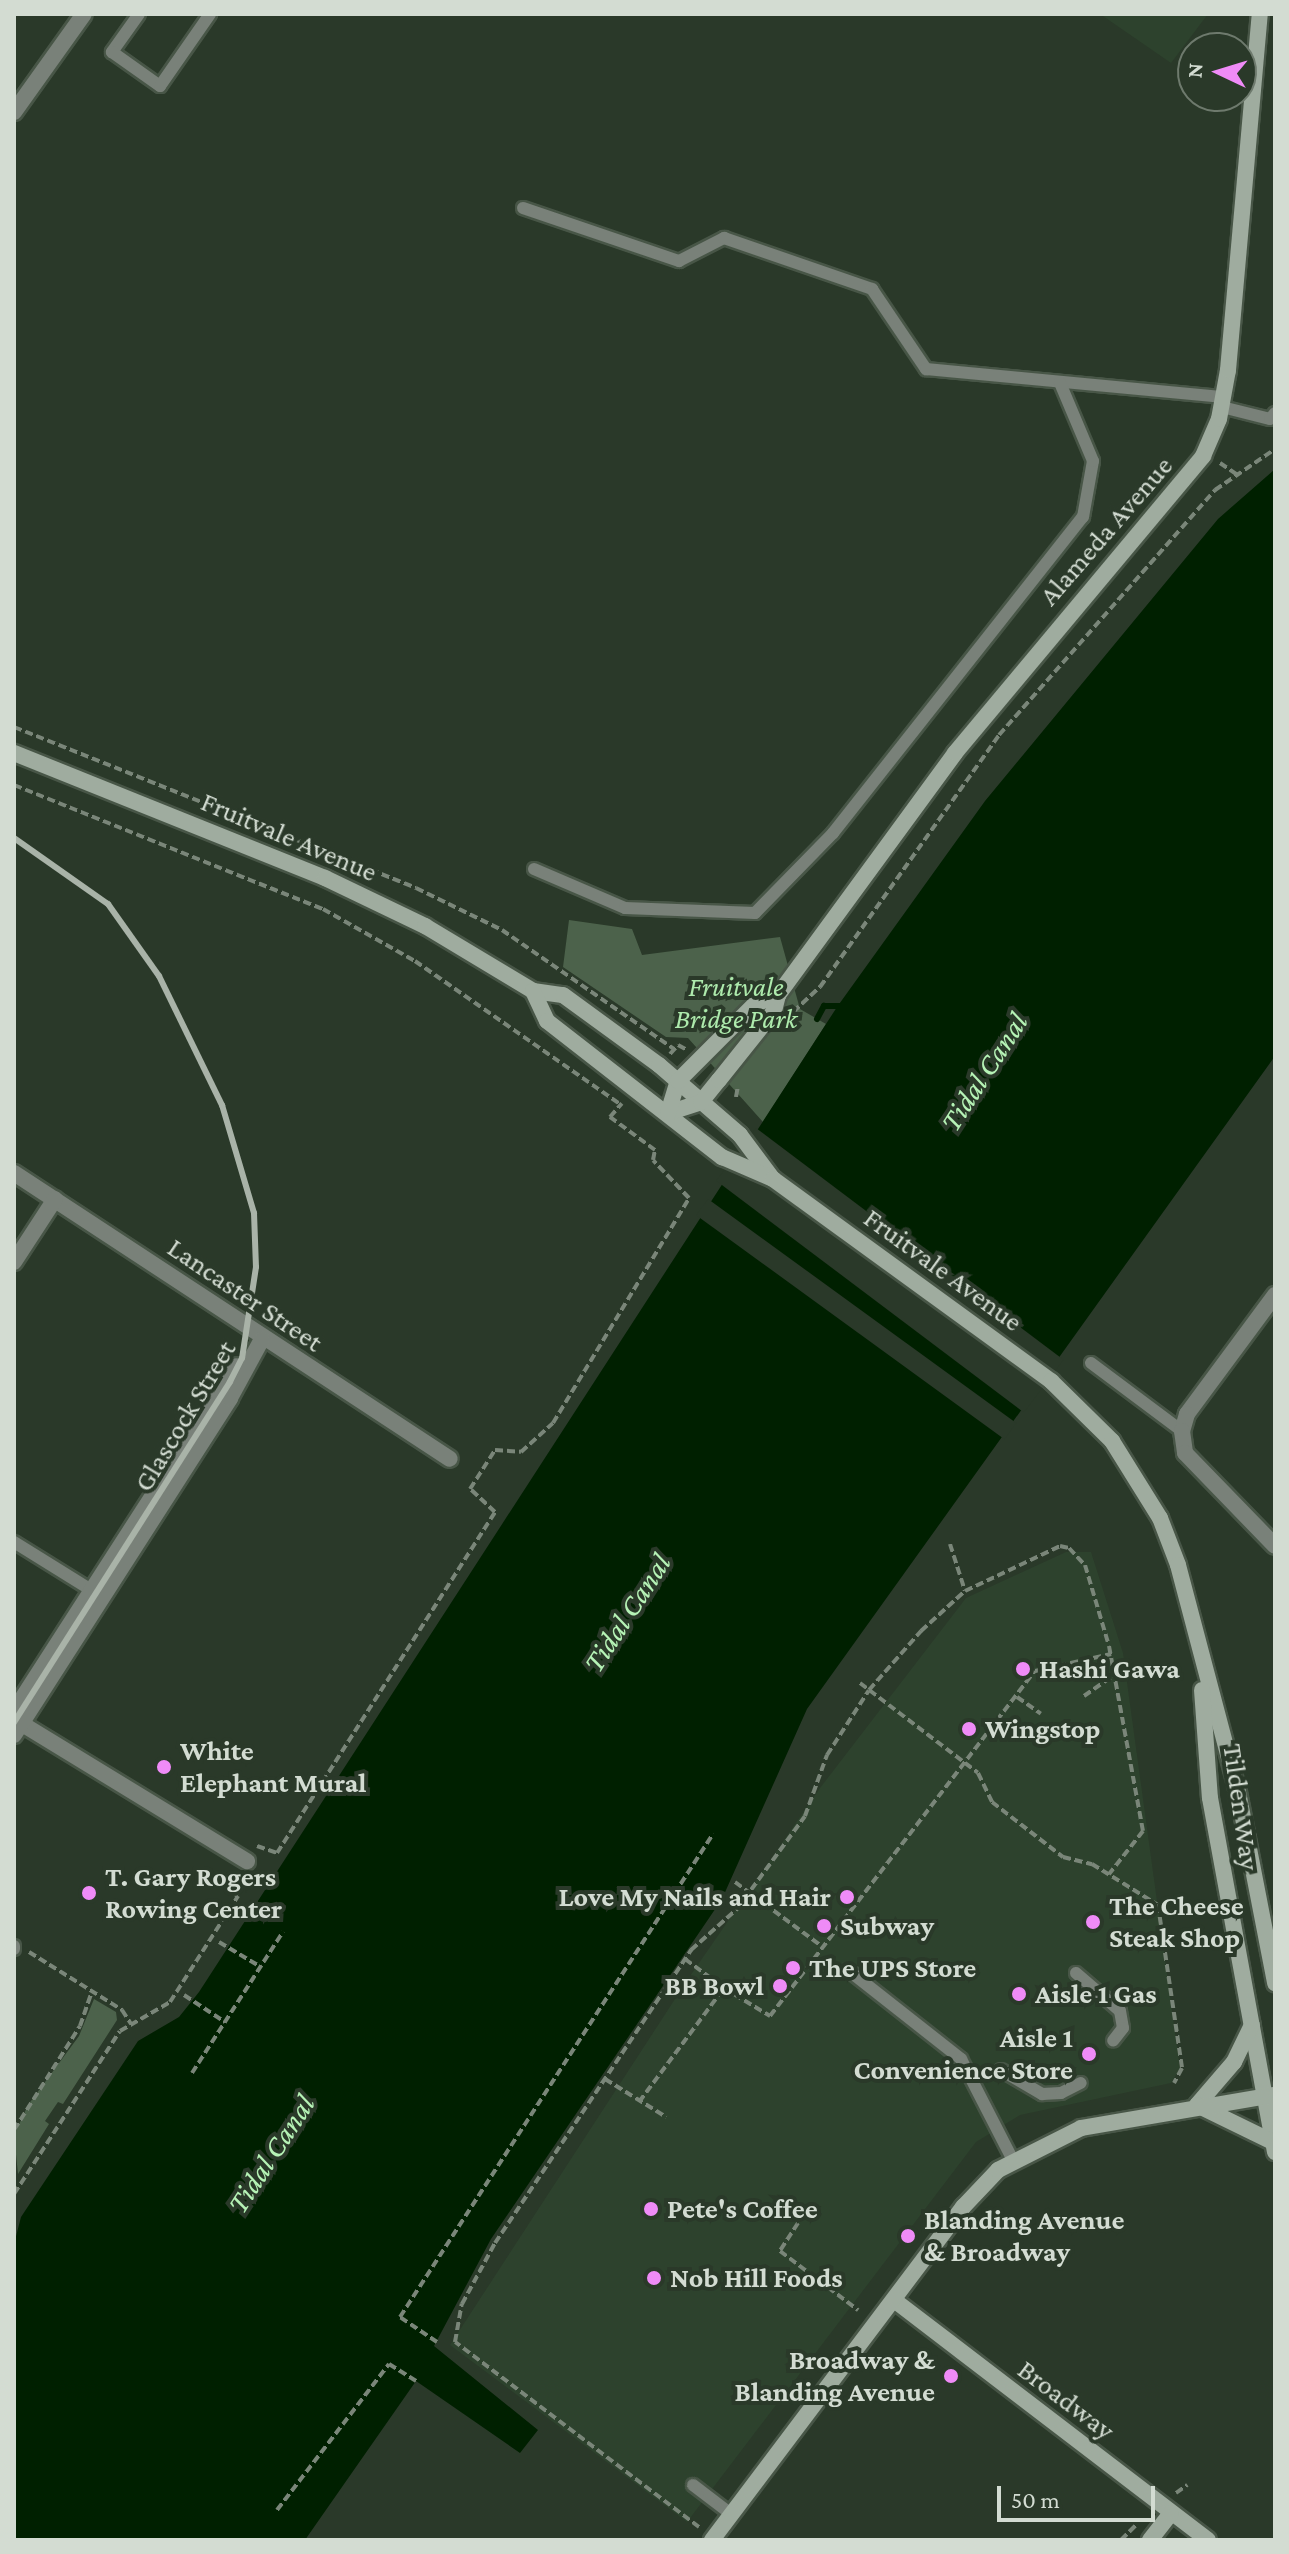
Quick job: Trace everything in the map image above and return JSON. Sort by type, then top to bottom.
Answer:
[{"type":"main road","name":"Alameda Avenue","points":[[701,1102],[774,1011],[778,995],[974,729],[1175,496],[1203,456],[1223,402],[1260,14]]},
{"type":"main road","name":"Fruitvale Avenue","points":[[14,753],[325,878],[425,926],[533,991],[563,995],[678,1081],[740,1135],[773,1179]]},
{"type":"main road","name":"Fruitvale Avenue","points":[[533,991],[547,1021],[722,1157],[773,1179],[1082,1406]]},
{"type":"main road","name":"Alameda Avenue","points":[[668,1113],[678,1081],[755,1004],[778,995]]},
{"type":"main road","points":[[668,1113],[701,1102]]},
{"type":"main road","name":"Tilden Way","points":[[1082,1406],[1121,1453],[1160,1518],[1182,1580],[1199,1657],[1238,1792],[1275,1983]]},
{"type":"main road","name":"Tilden Way","points":[[1199,1657],[1210,1798],[1252,2025],[1271,2092],[1274,2147]]},
{"type":"main road","points":[[1197,2105],[1234,2062],[1252,2025]]},
{"type":"main road","points":[[712,2539],[964,2206],[1013,2160],[1081,2128],[1271,2092]]},
{"type":"main road","points":[[1197,2105],[1274,2147]]},
{"type":"main road","name":"Broadway","points":[[894,2300],[1208,2540]]},
{"type":"main road","points":[[1150,2540],[1171,2513]]},
{"type":"street","points":[[14,112],[84,14]]},
{"type":"street","name":"Lancaster Street","points":[[14,1173],[262,1339],[450,1459]]},
{"type":"street","points":[[14,1262],[55,1199]]},
{"type":"street","points":[[1275,1295],[1187,1414],[1182,1431],[1185,1453],[1275,1546]]},
{"type":"street","name":"Glascock Street","points":[[16,1722],[262,1339]]},
{"type":"street","points":[[16,1722],[240,1856]]},
{"type":"lane","points":[[139,14],[112,52],[160,86],[210,14]]},
{"type":"lane","points":[[523,208],[679,261],[724,238],[872,289],[926,369],[1223,402],[1270,419],[1275,413]]},
{"type":"lane","points":[[534,869],[625,908],[755,913],[833,833],[1083,517],[1093,461],[1060,383]]},
{"type":"lane","points":[[1091,1363],[1182,1431]]},
{"type":"lane","points":[[14,1542],[98,1594]]},
{"type":"lane","points":[[848,1970],[961,2059],[1013,2160]]},
{"type":"lane","points":[[1076,1973],[1120,2011],[1123,2028],[1113,2041]]},
{"type":"lane","points":[[1001,2070],[1042,2094],[1061,2093],[1081,2083]]},
{"type":"lane","points":[[693,2485],[731,2514]]},
{"type":"path","points":[[786,1020],[820,987],[999,735],[1215,490],[1275,449]]},
{"type":"path","points":[[14,785],[323,909],[415,961],[620,1104],[610,1117],[655,1150],[653,1160],[689,1198],[553,1423],[521,1452],[495,1450],[470,1489],[495,1512],[277,1853],[259,1843],[240,1856],[228,1890],[238,1896],[170,2002],[120,2031],[14,2194]]},
{"type":"path","points":[[736,1097],[742,1076]]},
{"type":"path","points":[[950,1544],[965,1591]]},
{"type":"path","points":[[712,2539],[455,2342],[462,2304],[495,2243],[685,1959],[750,1892],[805,1816],[827,1755],[869,1690],[921,1631],[965,1591],[1060,1546],[1069,1548],[1085,1565],[1111,1654],[1143,1831],[1109,1874]]},
{"type":"path","points":[[685,1959],[770,2016],[967,1765],[1035,1671],[1111,1654]]},
{"type":"path","points":[[1084,1696],[1116,1674]]},
{"type":"path","points":[[860,1683],[978,1773],[992,1802],[1063,1857],[1109,1874],[1158,1905],[1182,2068],[1174,2083]]},
{"type":"path","points":[[1017,1697],[1041,1714]]},
{"type":"path","points":[[437,2342],[400,2317],[713,1834]]},
{"type":"path","points":[[735,1882],[824,1947]]},
{"type":"path","points":[[192,2073],[283,1932]]},
{"type":"path","points":[[219,1942],[261,1967]]},
{"type":"path","points":[[14,1947],[122,2010],[131,2024]]},
{"type":"path","points":[[639,2102],[724,1988]]},
{"type":"path","points":[[14,2130],[80,2026],[92,1991]]},
{"type":"path","points":[[184,1995],[225,2022]]},
{"type":"path","points":[[605,2079],[666,2117]]},
{"type":"path","points":[[14,2174],[23,2180]]},
{"type":"path","points":[[798,2223],[780,2251],[858,2310]]},
{"type":"path","points":[[277,2510],[389,2364],[416,2381]]},
{"type":"shaded area","points":[[1100,14],[1208,14],[1194,32],[1177,32],[1177,55],[1171,63]]},
{"type":"shaded area","points":[[1066,1552],[1091,1552],[1123,1653],[1180,2069],[1171,2083],[1020,2115],[976,2142],[687,2522],[450,2345],[690,1976],[820,1788],[966,1598]]},
{"type":"green space","name":"Fruitvale Bridge Park","points":[[569,920],[632,929],[642,955],[780,937],[800,1009],[826,1024],[763,1122],[688,1038],[666,1037],[563,967]]},
{"type":"green space","points":[[94,1999],[116,2012],[117,2020],[63,2104],[58,2102],[45,2121],[49,2124],[18,2174],[14,2135],[28,2105],[79,2036]]},
{"type":"water","name":"Tidal Canal","points":[[1275,469],[1275,1056],[807,1709],[722,1899],[491,2239],[434,2346],[538,2430],[520,2453],[416,2381],[305,2540],[14,2540],[14,2244],[21,2217],[138,2041],[179,2017],[199,1992],[837,1007],[985,801],[1218,519]]},
{"type":"pier","points":[[756,1128],[1063,1360],[1024,1412],[716,1181]]},
{"type":"pier","points":[[708,1199],[1016,1423],[1004,1439],[696,1215]]},
{"type":"waterway","points":[[817,1019],[824,1006],[845,1006]]},
{"type":"railway","points":[[14,838],[108,904],[159,976],[222,1105],[254,1213],[256,1267],[242,1358],[230,1382],[14,1723]]},
{"type":"place","name":"Hashi Gawa","points":[[1023,1669]]},
{"type":"place","name":"Wingstop","points":[[969,1729]]},
{"type":"place","name":"White Elephant Mural","points":[[164,1767]]},
{"type":"place","name":"T. Gary Rogers Rowing Center","points":[[89,1893]]},
{"type":"place","name":"Love My Nails and Hair","points":[[847,1897]]},
{"type":"place","name":"The Cheese Steak Shop","points":[[1093,1922]]},
{"type":"place","name":"Subway","points":[[824,1926]]},
{"type":"place","name":"The UPS Store","points":[[793,1968]]},
{"type":"place","name":"BB Bowl","points":[[780,1986]]},
{"type":"place","name":"Aisle 1 Gas","points":[[1019,1994]]},
{"type":"place","name":"Aisle 1 Convenience Store","points":[[1089,2054]]},
{"type":"place","name":"Pete's Coffee","points":[[651,2209]]},
{"type":"place","name":"Blanding Avenue & Broadway","points":[[908,2236]]},
{"type":"place","name":"Nob Hill Foods","points":[[654,2278]]},
{"type":"place","name":"Broadway & Blanding Avenue","points":[[951,2376]]}]
